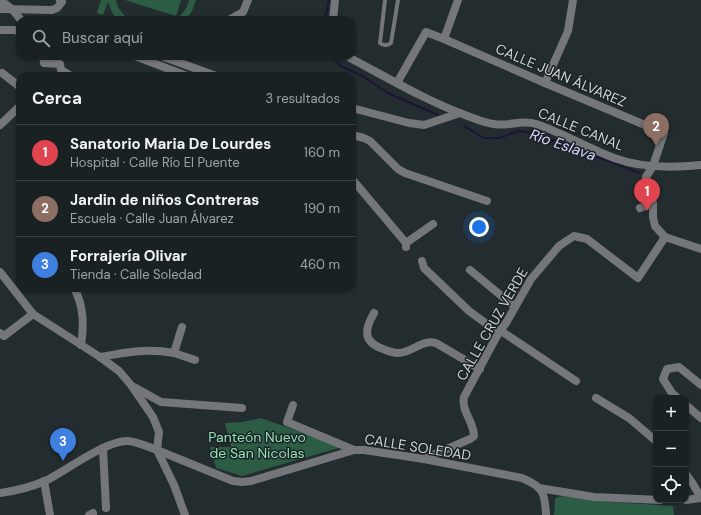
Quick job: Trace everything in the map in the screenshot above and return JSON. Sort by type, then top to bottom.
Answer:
[{"type":"street","points":[[0,0],[12,9],[18,16]]},
{"type":"street","points":[[236,16],[243,12],[248,0]]},
{"type":"street","points":[[333,16],[335,0]]},
{"type":"street","points":[[444,39],[458,0]]},
{"type":"street","points":[[545,84],[568,30],[573,0]]},
{"type":"street","points":[[0,9],[52,10],[60,2]]},
{"type":"street","points":[[0,30],[16,29]]},
{"type":"street","name":"CALLE JUAN ÁLVAREZ","points":[[397,83],[426,32],[545,84],[664,133],[653,166],[646,177],[645,186],[653,202]]},
{"type":"street","points":[[44,60],[44,63],[60,64],[61,70],[64,72]]},
{"type":"street","points":[[145,60],[177,72]]},
{"type":"street","points":[[172,60],[205,72]]},
{"type":"street","name":"CALLE CANAL","points":[[354,60],[440,105],[494,125],[521,122],[534,123],[563,134],[615,158],[653,166],[680,167],[701,165]]},
{"type":"street","points":[[2,73],[16,84]]},
{"type":"street","points":[[356,109],[409,123],[424,125],[460,113]]},
{"type":"street","points":[[0,124],[16,110]]},
{"type":"street","points":[[356,136],[370,141],[405,173],[487,201]]},
{"type":"street","points":[[356,184],[406,245],[433,224]]},
{"type":"street","points":[[640,208],[653,202],[653,217],[655,226],[665,237],[701,249]]},
{"type":"street","name":"CALLE CRUZ VERDE","points":[[424,459],[474,436],[474,430],[463,403],[464,397],[515,307],[536,274],[559,246],[574,236],[587,239],[638,278],[665,237]]},
{"type":"street","points":[[422,261],[424,268],[469,311],[495,330],[504,333],[576,380]]},
{"type":"street","points":[[470,270],[515,307]]},
{"type":"street","points":[[0,272],[33,314],[100,357],[119,371],[131,385],[153,417],[159,432],[157,450],[174,485],[186,515]]},
{"type":"street","points":[[76,292],[80,300],[82,316],[83,330],[81,345]]},
{"type":"street","points":[[374,313],[369,321],[366,331],[368,338],[376,346],[398,353],[408,352],[428,342],[436,342],[480,370]]},
{"type":"street","points":[[0,333],[4,336],[33,314]]},
{"type":"street","points":[[174,353],[182,328]]},
{"type":"street","points":[[100,357],[124,352],[156,350],[174,353],[195,360]]},
{"type":"street","points":[[674,395],[664,379],[668,369],[679,367],[701,385]]},
{"type":"street","points":[[131,385],[161,402],[242,408]]},
{"type":"street","points":[[596,398],[629,418],[653,438]]},
{"type":"street","points":[[293,405],[287,422],[354,450]]},
{"type":"street","points":[[689,408],[701,418]]},
{"type":"street","name":"CALLE SOLEDAD","points":[[0,493],[24,488],[44,481],[103,448],[127,441],[138,443],[157,450],[233,481],[251,481],[354,450],[364,450],[424,459],[522,478],[534,483],[539,488]]},
{"type":"street","points":[[103,448],[106,508]]},
{"type":"street","points":[[689,478],[701,498],[689,500]]},
{"type":"street","points":[[44,481],[50,515]]},
{"type":"street","points":[[539,488],[594,497],[653,500]]},
{"type":"street","points":[[539,488],[545,499],[546,515]]},
{"type":"lane","points":[[385,0],[380,43],[383,45],[388,45],[391,43],[398,0]]},
{"type":"green space","points":[[101,0],[116,0],[125,16],[115,16],[108,2],[103,15],[97,13]]},
{"type":"green space","points":[[125,0],[181,0],[176,16]]},
{"type":"green space","points":[[189,0],[196,0],[189,16],[179,16],[184,12]]},
{"type":"green space","name":"Panteón Nuevo de San Nicolas","points":[[261,418],[342,447],[242,476],[216,468],[210,447],[231,447],[225,423],[242,422]]},
{"type":"green space","points":[[563,496],[597,501],[673,506],[674,515],[554,515],[555,499]]},
{"type":"waterway","name":"Río Eslava","points":[[326,16],[329,0]]},
{"type":"waterway","name":"Río Eslava","points":[[334,60],[341,66],[354,72]]},
{"type":"waterway","name":"Río Eslava","points":[[356,73],[388,93],[438,115]]},
{"type":"waterway","name":"Río Eslava","points":[[464,126],[484,138],[499,138],[519,131],[534,133],[640,173]]},
{"type":"place","name":"Jardin de niños Contreras","points":[[656,146]]},
{"type":"place","name":"Sanatorio Maria De Lourdes","points":[[647,211]]},
{"type":"place","name":"Forrajería Olivar","points":[[63,461]]}]
